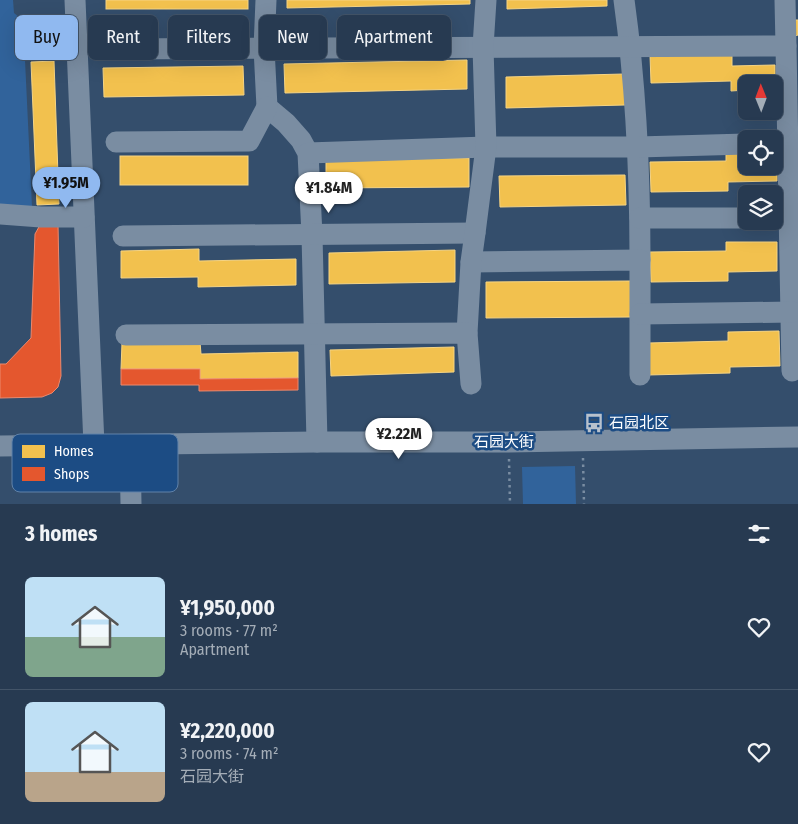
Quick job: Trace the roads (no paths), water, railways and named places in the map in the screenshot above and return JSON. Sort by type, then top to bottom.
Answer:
[{"type":"street","points":[[75,0],[94,434]]},
{"type":"street","points":[[265,15],[266,0]]},
{"type":"street","points":[[471,384],[467,333],[471,262],[486,148],[483,47],[486,0]]},
{"type":"street","points":[[624,0],[630,46],[638,147],[640,375]]},
{"type":"street","points":[[782,130],[786,46],[785,0]]},
{"type":"street","points":[[327,48],[786,46]]},
{"type":"street","points":[[158,49],[259,48]]},
{"type":"street","points":[[116,142],[249,141],[267,107],[265,60]]},
{"type":"street","points":[[267,107],[286,123],[301,140],[308,153],[317,442]]},
{"type":"street","points":[[308,153],[738,144]]},
{"type":"street","points":[[0,214],[41,217],[84,217]]},
{"type":"street","points":[[640,218],[738,218]]},
{"type":"street","points":[[783,226],[792,312],[792,370]]},
{"type":"street","points":[[122,236],[475,233]]},
{"type":"street","points":[[471,262],[640,260]]},
{"type":"street","points":[[640,314],[792,312]]},
{"type":"street","points":[[126,335],[467,333]]},
{"type":"street","name":"石园大街","points":[[178,443],[509,442],[798,437]]},
{"type":"place","name":"石园北区","points":[[594,423]]}]
